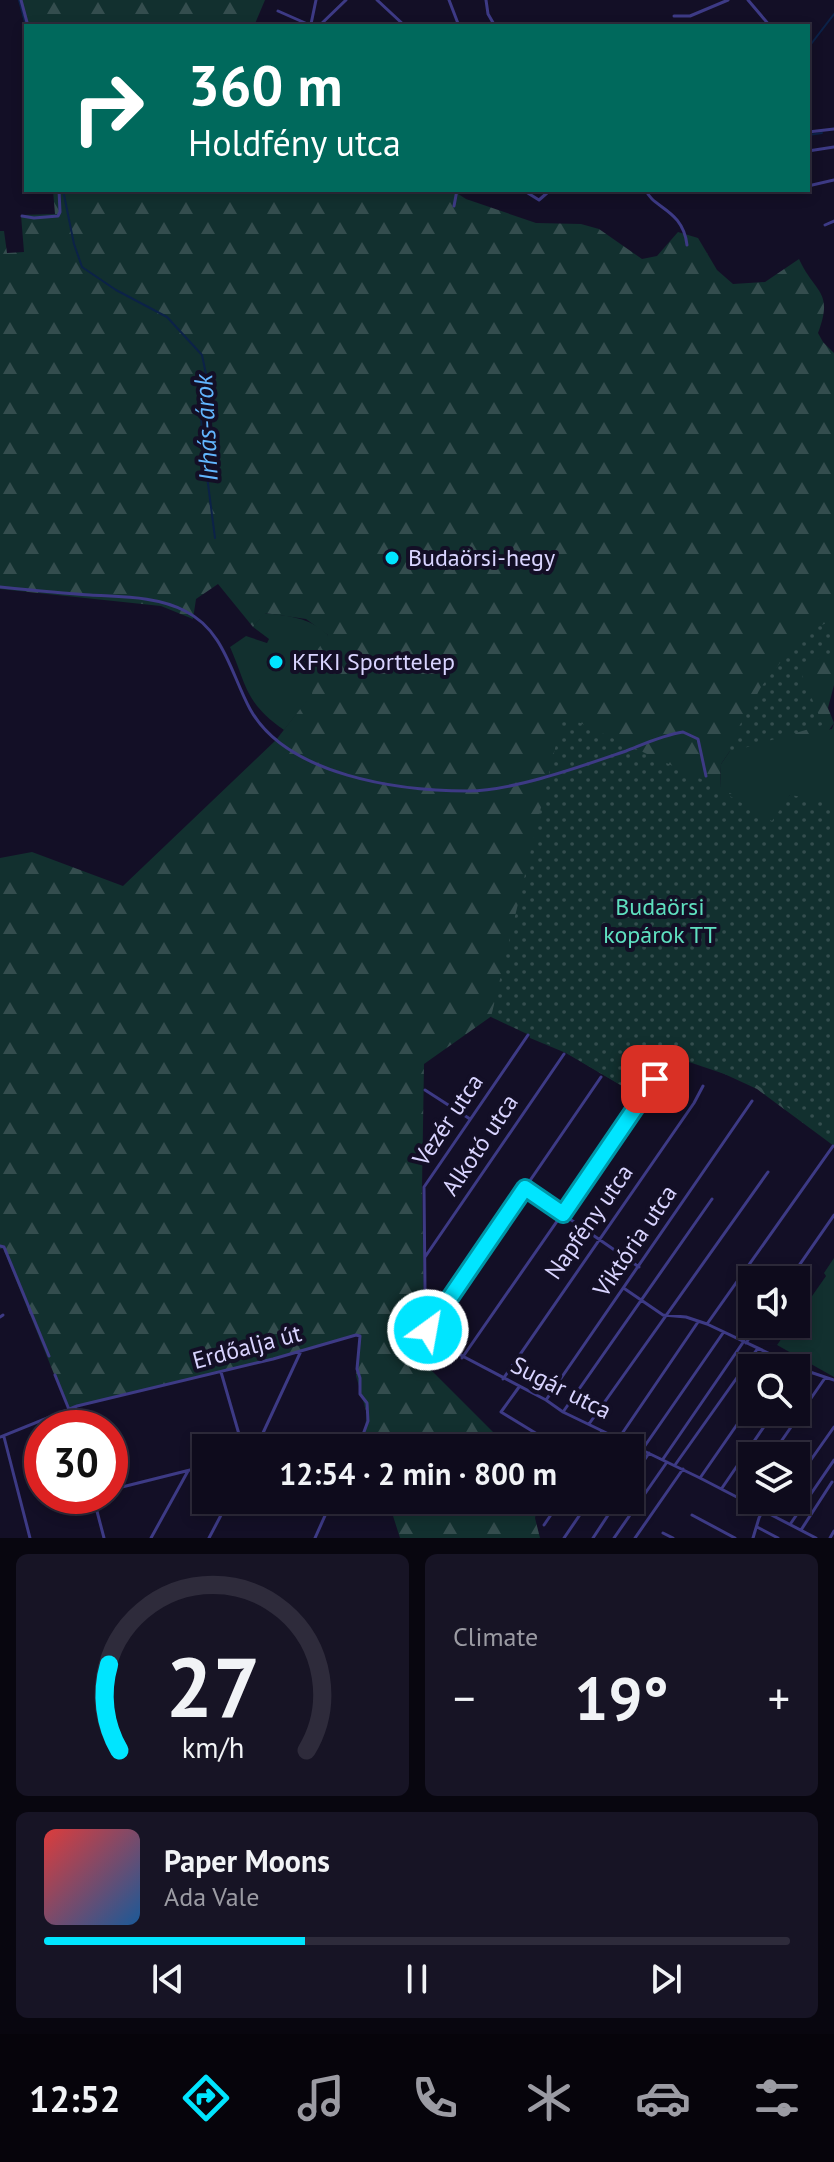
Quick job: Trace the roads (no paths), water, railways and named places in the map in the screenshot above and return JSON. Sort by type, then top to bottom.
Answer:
[{"type":"street","points":[[21,0],[27,24]]},
{"type":"street","points":[[312,24],[316,0]]},
{"type":"street","points":[[321,24],[346,0]]},
{"type":"street","points":[[377,0],[403,24]]},
{"type":"street","points":[[449,0],[458,24]]},
{"type":"street","points":[[486,0],[488,14],[494,24]]},
{"type":"street","points":[[674,16],[690,16],[728,0]]},
{"type":"street","points":[[748,0],[768,24]]},
{"type":"street","points":[[278,11],[310,24]]},
{"type":"street","points":[[810,132],[834,129]]},
{"type":"street","points":[[810,151],[834,147]]},
{"type":"street","points":[[810,186],[834,180]]},
{"type":"street","points":[[22,216],[55,217],[60,212],[59,192]]},
{"type":"street","points":[[454,206],[457,192]]},
{"type":"street","points":[[526,192],[539,200],[547,193]]},
{"type":"street","points":[[647,192],[648,197],[674,215],[686,234],[687,245]]},
{"type":"street","points":[[825,225],[834,221]]},
{"type":"street","points":[[0,587],[145,600],[185,610],[214,632],[259,723],[292,750],[347,776],[369,782],[475,791],[565,771],[671,734],[686,732],[698,739],[706,776]]},
{"type":"street","name":"Vezér utca","points":[[429,1328],[425,1296],[424,1187],[528,1035]]},
{"type":"street","name":"Alkotó utca","points":[[425,1257],[564,1054]]},
{"type":"street","points":[[462,1358],[658,1076]]},
{"type":"street","points":[[429,1328],[601,1077]]},
{"type":"street","name":"Napfény utca","points":[[503,1379],[703,1086]]},
{"type":"street","points":[[425,1090],[470,1119]]},
{"type":"street","name":"Viktória utca","points":[[546,1400],[752,1101]]},
{"type":"street","points":[[707,1324],[833,1146]]},
{"type":"street","points":[[589,1424],[768,1172]]},
{"type":"street","points":[[525,1188],[639,1267]]},
{"type":"street","points":[[563,1412],[712,1199]]},
{"type":"street","points":[[799,1266],[834,1215]]},
{"type":"street","points":[[2,1246],[49,1356]]},
{"type":"street","points":[[625,1289],[666,1315],[707,1324],[770,1354]]},
{"type":"street","points":[[622,1434],[699,1322]]},
{"type":"street","name":"Sugár utca","points":[[429,1328],[431,1341],[546,1400],[563,1412],[611,1434]]},
{"type":"street","points":[[644,1447],[723,1333]]},
{"type":"street","name":"Erdőalja út","points":[[71,1410],[353,1335],[360,1336],[357,1369],[361,1380],[360,1395],[367,1404],[368,1421],[363,1434]]},
{"type":"street","points":[[614,1538],[748,1338]]},
{"type":"street","points":[[675,1465],[758,1348]]},
{"type":"street","points":[[262,1434],[301,1351]]},
{"type":"street","points":[[221,1372],[239,1434]]},
{"type":"street","points":[[810,1372],[834,1380]]},
{"type":"street","points":[[55,1375],[69,1410]]},
{"type":"street","points":[[781,1442],[825,1378]]},
{"type":"street","points":[[519,1387],[501,1412],[537,1434]]},
{"type":"street","points":[[700,1478],[738,1423]]},
{"type":"street","points":[[722,1488],[764,1426]]},
{"type":"street","points":[[810,1461],[834,1427]]},
{"type":"street","name":"Erdőalja út","points":[[2,1437],[24,1428]]},
{"type":"street","points":[[601,1434],[603,1430]]},
{"type":"street","points":[[2,1437],[30,1538]]},
{"type":"street","name":"Sugár utca","points":[[644,1451],[738,1496]]},
{"type":"street","points":[[644,1461],[649,1453]]},
{"type":"street","points":[[790,1524],[834,1460]]},
{"type":"street","points":[[128,1485],[192,1469]]},
{"type":"street","points":[[635,1538],[683,1469]]},
{"type":"street","points":[[151,1538],[189,1470]]},
{"type":"street","points":[[801,1530],[832,1482]]},
{"type":"street","points":[[98,1514],[104,1538]]},
{"type":"street","points":[[209,1538],[222,1514]]},
{"type":"street","points":[[315,1538],[326,1514]]},
{"type":"street","points":[[544,1525],[551,1514]]},
{"type":"street","points":[[564,1538],[580,1514]]},
{"type":"street","points":[[593,1538],[609,1514]]},
{"type":"street","points":[[753,1538],[761,1514]]},
{"type":"street","points":[[692,1515],[735,1538]]},
{"type":"street","name":"Sugár utca","points":[[772,1515],[816,1538]]},
{"type":"street","points":[[756,1527],[778,1538]]},
{"type":"street","points":[[830,1538],[834,1531]]},
{"type":"street","points":[[663,1533],[673,1538]]},
{"type":"waterway","name":"Irhás-árok","points":[[19,0],[25,24]]},
{"type":"waterway","points":[[810,45],[834,14]]},
{"type":"waterway","points":[[810,135],[822,133]]},
{"type":"waterway","name":"Irhás-árok","points":[[63,192],[82,267],[116,290],[167,317],[202,355],[207,379],[201,416],[203,445],[215,538]]},
{"type":"place","name":"Budaörsi-hegy","points":[[392,558]]},
{"type":"place","name":"KFKI Sporttelep","points":[[276,662]]},
{"type":"park label","name":"Budaörsi kopárok TT","points":[[660,921]]}]
